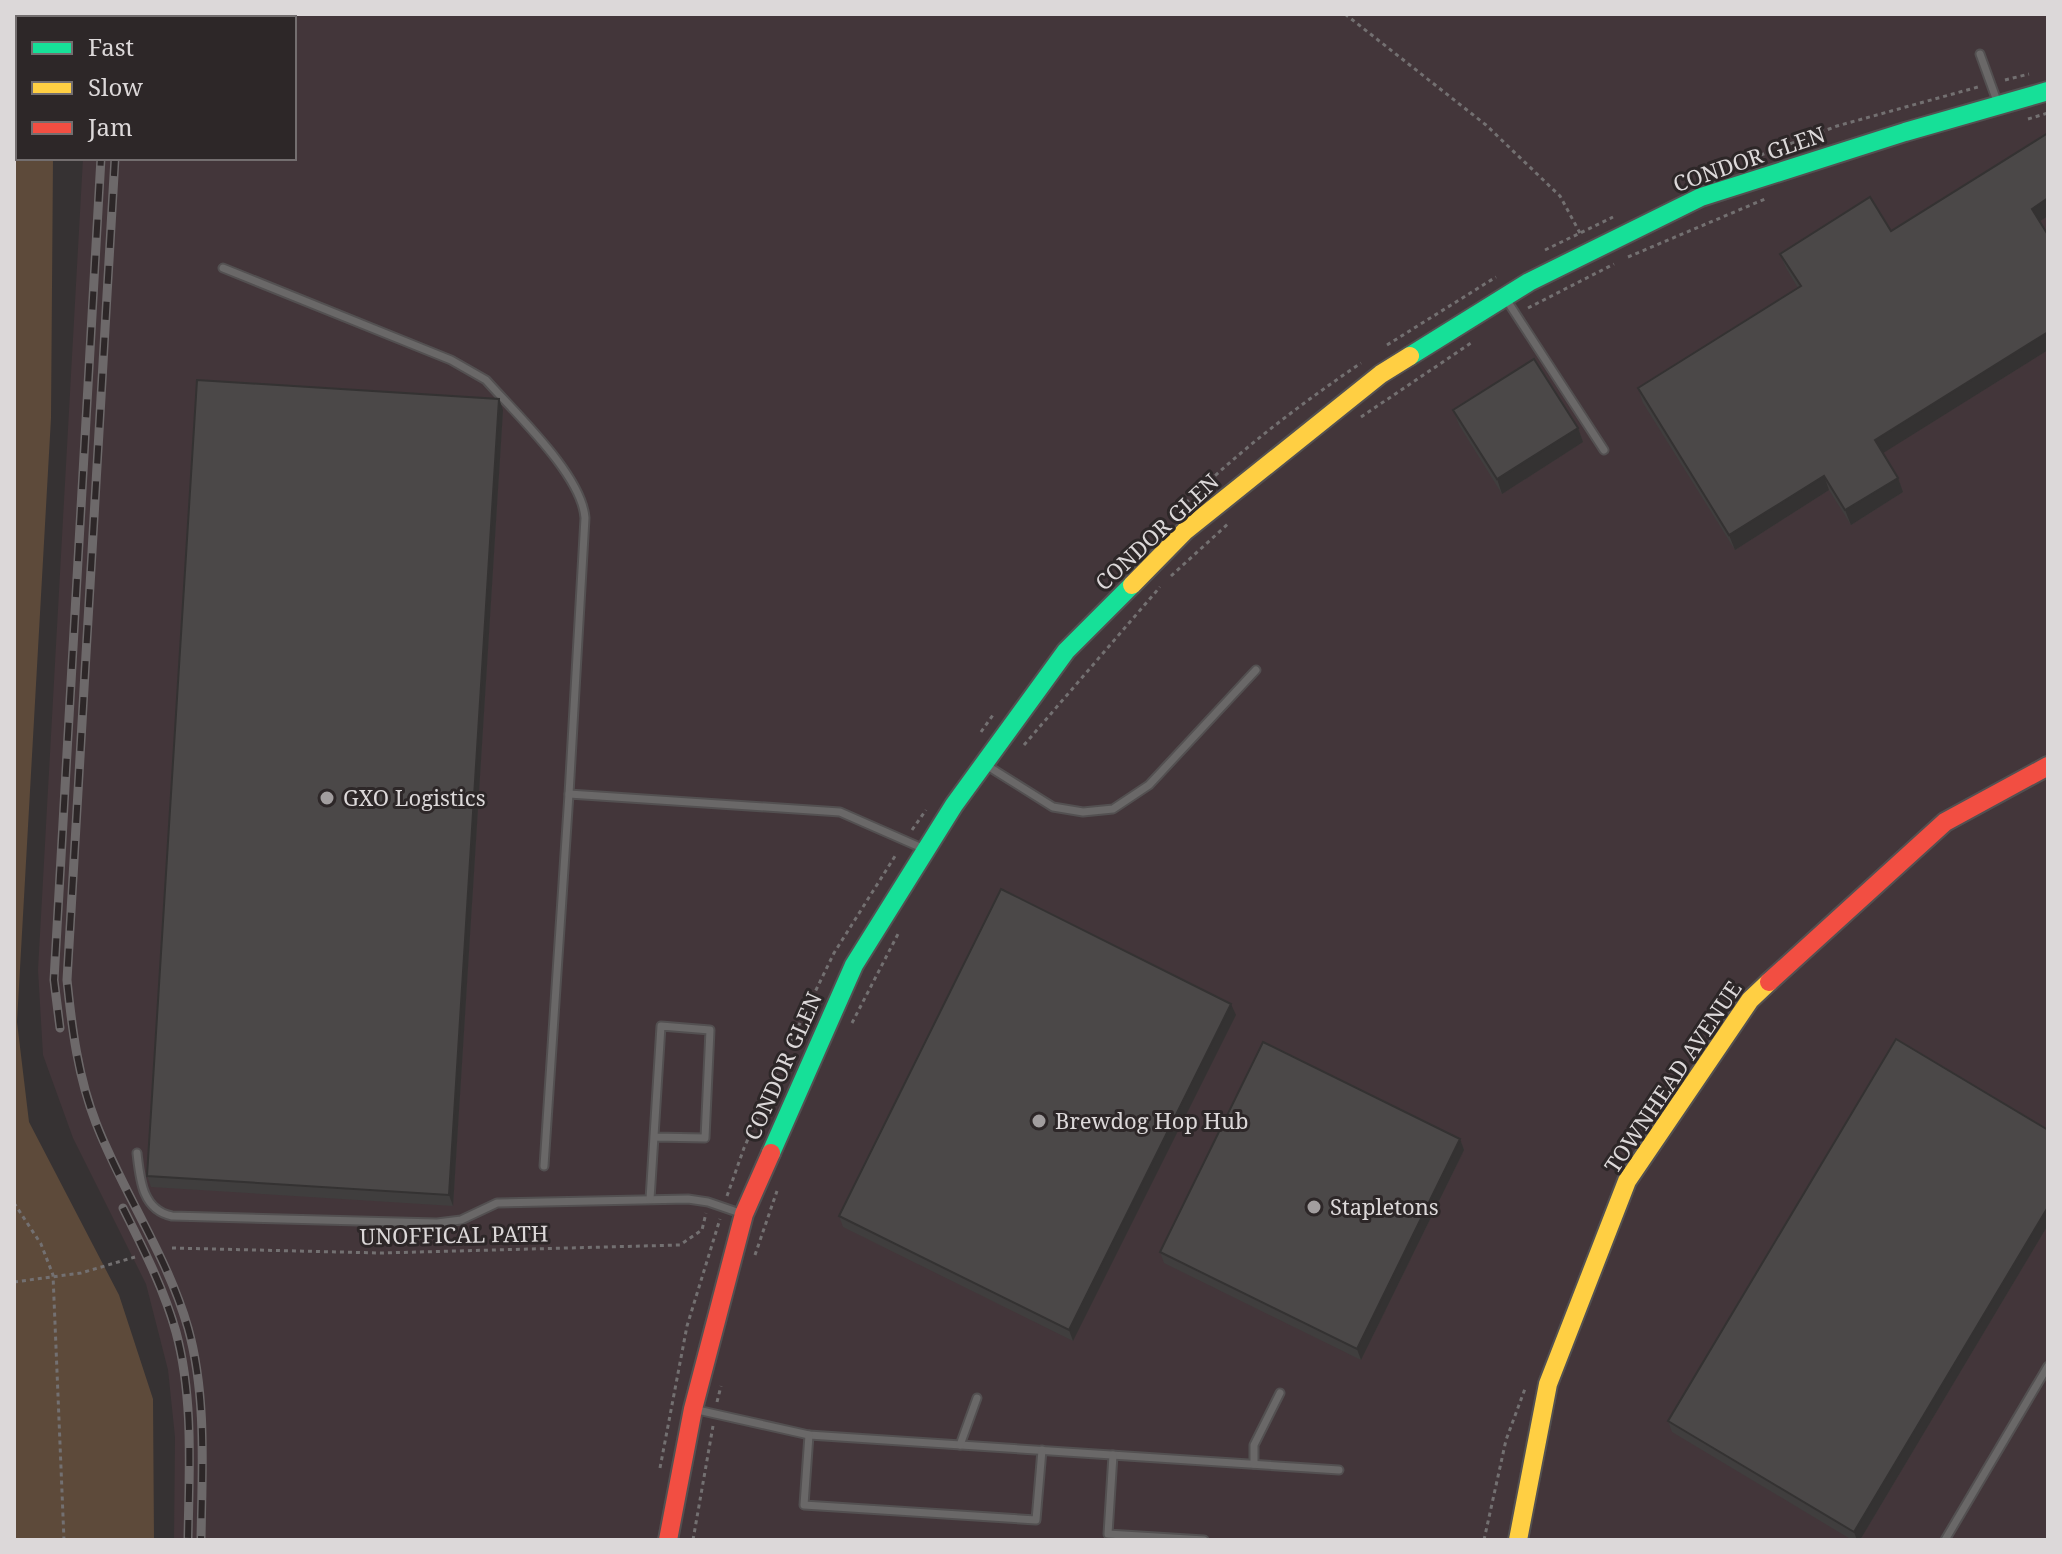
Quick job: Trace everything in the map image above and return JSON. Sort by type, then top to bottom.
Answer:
[{"type":"street","name":"CONDOR GLEN","points":[[668,1540],[693,1409],[744,1214],[854,965],[984,764],[1066,651],[1185,531],[1381,374],[1529,282],[1701,197],[1905,132],[2048,91]]},
{"type":"street","name":"TOWNHEAD AVENUE","points":[[1518,1540],[1548,1384],[1627,1181],[1750,1000],[1945,822],[2048,766]]},
{"type":"lane","points":[[1980,54],[1999,106]]},
{"type":"lane","points":[[223,268],[451,360],[486,380],[577,489],[584,506],[569,794],[544,1166]]},
{"type":"lane","points":[[1505,297],[1604,450]]},
{"type":"lane","points":[[984,764],[1053,807],[1083,812],[1113,809],[1149,785],[1256,670]]},
{"type":"lane","points":[[569,794],[840,812],[926,850]]},
{"type":"lane","points":[[650,1199],[661,1026],[710,1030],[705,1138],[655,1137]]},
{"type":"lane","points":[[137,1153],[141,1181],[150,1204],[160,1214],[172,1216],[437,1223],[461,1220],[497,1203],[650,1199],[708,1202],[744,1214]]},
{"type":"lane","points":[[1945,1540],[2048,1366]]},
{"type":"lane","points":[[1254,1464],[1254,1445],[1280,1393]]},
{"type":"lane","points":[[960,1445],[977,1398]]},
{"type":"lane","points":[[693,1409],[809,1435],[1339,1470]]},
{"type":"lane","points":[[809,1435],[804,1505],[1036,1520],[1042,1450]]},
{"type":"lane","points":[[1113,1455],[1108,1534],[1204,1540]]},
{"type":"path","points":[[1345,14],[1486,125],[1560,196],[1588,253]]},
{"type":"path","points":[[1744,162],[1837,126],[2034,73]]},
{"type":"path","points":[[2018,122],[2048,113]]},
{"type":"path","points":[[1627,257],[1771,197]]},
{"type":"path","points":[[1539,254],[1579,231],[1621,214]]},
{"type":"path","points":[[1516,314],[1613,264]]},
{"type":"path","points":[[1380,350],[1499,276]]},
{"type":"path","points":[[1362,417],[1477,340]]},
{"type":"path","points":[[1177,511],[1229,461],[1323,388],[1368,358]]},
{"type":"path","points":[[1020,750],[1163,583],[1230,522]]},
{"type":"path","points":[[978,736],[996,711]]},
{"type":"path","points":[[658,1478],[687,1326],[744,1148],[834,953],[932,802]]},
{"type":"path","points":[[852,1022],[901,930]]},
{"type":"path","points":[[752,1263],[777,1192]]},
{"type":"path","name":"UNOFFICAL PATH","points":[[172,1248],[381,1253],[680,1245],[702,1230],[708,1202]]},
{"type":"path","points":[[14,1203],[41,1244],[53,1275],[64,1540]]},
{"type":"path","points":[[14,1282],[95,1270],[135,1257]]},
{"type":"path","points":[[693,1540],[721,1385]]},
{"type":"path","points":[[1484,1540],[1506,1440],[1526,1386]]},
{"type":"shaded area","points":[[14,14],[62,14],[16,16],[16,160],[53,160],[51,418],[17,1022],[29,1122],[119,1295],[153,1399],[154,1540],[14,1540]]},
{"type":"shaded area","points":[[2048,14],[2048,1540],[174,1540],[175,1437],[168,1370],[146,1284],[73,1138],[43,1055],[38,970],[83,160],[296,160],[296,16],[91,16]]},
{"type":"building","points":[[2048,133],[2048,198],[2032,209],[2048,235],[2048,332],[1875,440],[1898,478],[1845,510],[1824,476],[1729,535],[1638,388],[1801,286],[1780,254],[1870,197],[1891,231]]},
{"type":"building","points":[[1534,359],[1578,428],[1497,479],[1453,410]]},
{"type":"building","name":"GXO Logistics","points":[[197,380],[499,399],[449,1195],[147,1176]]},
{"type":"building","name":"Brewdog Hop Hub","points":[[1001,889],[1231,1004],[1069,1330],[839,1216]]},
{"type":"building","points":[[1896,1039],[2048,1130],[2048,1207],[1854,1532],[1668,1421]]},
{"type":"building","name":"Stapletons","points":[[1263,1042],[1460,1139],[1357,1349],[1160,1252]]},
{"type":"railway","points":[[60,1028],[54,980],[101,160]]},
{"type":"railway","points":[[115,160],[67,980],[77,1053],[90,1106],[107,1149],[169,1275],[188,1328],[201,1407],[201,1540]]},
{"type":"railway","points":[[123,1208],[165,1300],[182,1357],[189,1436],[188,1540]]},
{"type":"traffic: fast","points":[[1410,356],[1529,282],[1701,197],[1905,132],[2048,91]]},
{"type":"traffic: fast","points":[[771,1153],[854,965],[954,805],[1066,651],[1132,585]]},
{"type":"traffic: slow","points":[[1132,585],[1185,531],[1381,374],[1410,356]]},
{"type":"traffic: slow","points":[[1518,1540],[1548,1384],[1627,1181],[1750,1000],[1769,982]]},
{"type":"traffic: jam","points":[[1769,982],[1945,822],[2048,766]]},
{"type":"traffic: jam","points":[[668,1540],[693,1409],[744,1214],[771,1153]]},
{"type":"place","name":"GXO Logistics","points":[[327,798]]},
{"type":"place","name":"Brewdog Hop Hub","points":[[1039,1121]]},
{"type":"place","name":"Stapletons","points":[[1314,1207]]}]
